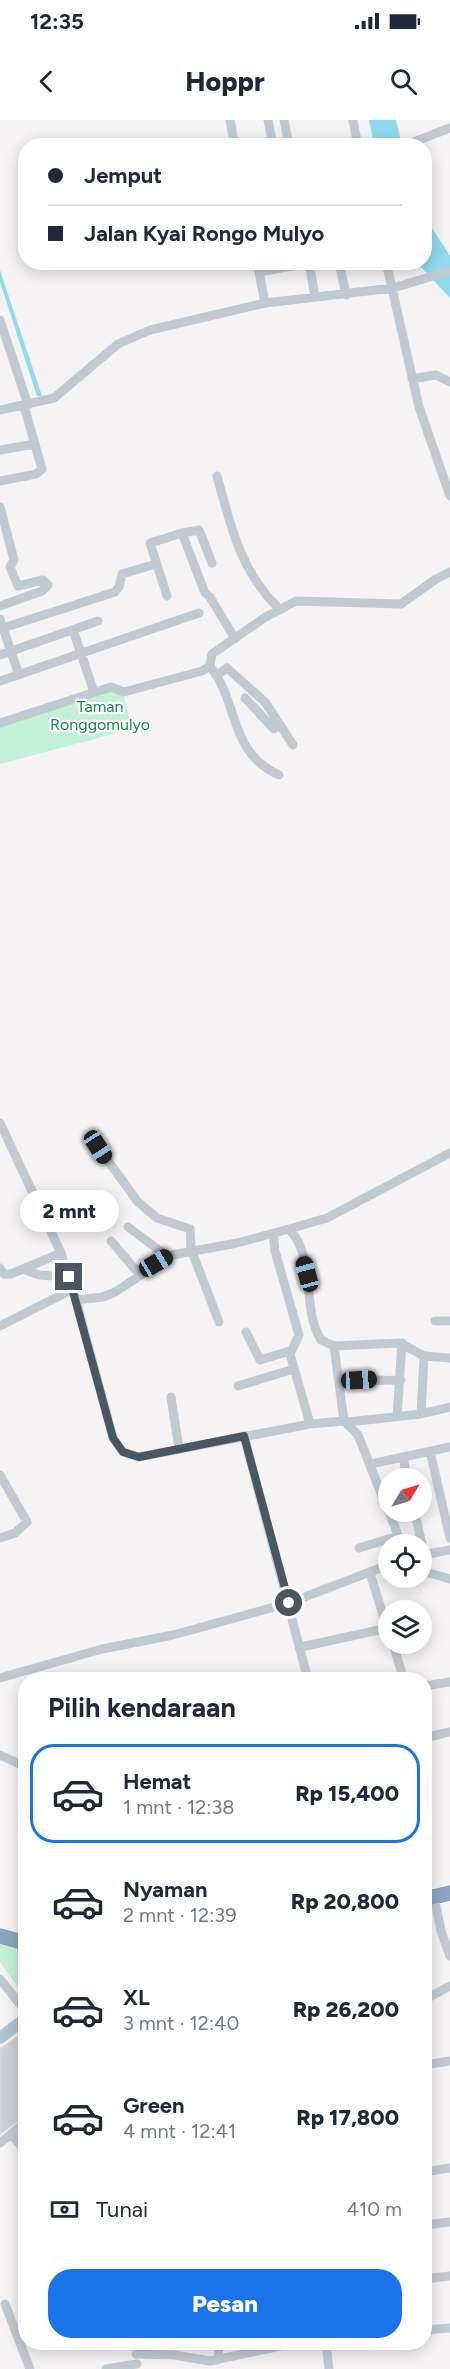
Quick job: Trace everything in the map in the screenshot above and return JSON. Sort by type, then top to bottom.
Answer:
[{"type":"highway","points":[[432,1898],[450,1893]]},
{"type":"highway","points":[[0,1936],[18,1941]]},
{"type":"main road","points":[[0,2038],[18,2024]]},
{"type":"street","points":[[230,120],[233,138]]},
{"type":"street","points":[[268,120],[271,138]]},
{"type":"street","points":[[284,120],[287,138]]},
{"type":"street","points":[[352,120],[356,138]]},
{"type":"street","points":[[424,138],[450,128]]},
{"type":"street","points":[[259,270],[265,303]]},
{"type":"street","points":[[310,270],[315,297]]},
{"type":"street","points":[[341,270],[346,295]]},
{"type":"street","points":[[388,270],[419,407],[450,496]]},
{"type":"street","points":[[0,410],[54,398],[118,344],[131,337],[265,303],[393,288],[450,271]]},
{"type":"street","points":[[0,320],[42,469],[40,472],[0,481]]},
{"type":"street","points":[[412,379],[436,375],[450,382]]},
{"type":"street","points":[[0,450],[35,444]]},
{"type":"street","points":[[217,476],[244,563],[259,588],[279,609]]},
{"type":"street","points":[[0,507],[14,560],[10,567],[15,584],[18,586],[43,580],[48,585],[42,591],[0,606]]},
{"type":"street","points":[[167,596],[150,543],[199,530],[212,563]]},
{"type":"street","points":[[182,533],[205,593],[210,597],[235,639]]},
{"type":"street","points":[[19,675],[1,626],[115,592],[119,587],[122,574],[156,564]]},
{"type":"street","points":[[279,775],[259,764],[243,742],[234,725],[230,700],[210,666],[212,654],[279,609],[304,600],[401,604],[450,572]]},
{"type":"street","points":[[0,681],[199,613]]},
{"type":"street","points":[[0,655],[98,621]]},
{"type":"street","points":[[74,630],[94,692]]},
{"type":"street","points":[[0,723],[111,687],[124,692],[184,678],[210,666]]},
{"type":"street","points":[[217,675],[227,668],[254,689],[293,745]]},
{"type":"street","points":[[245,698],[273,729]]},
{"type":"street","points":[[0,1123],[61,1253],[73,1289],[108,1424],[118,1448],[129,1455],[139,1457],[310,1424],[397,1417],[450,1407]]},
{"type":"street","points":[[98,1147],[125,1188],[144,1208],[157,1218],[190,1229],[191,1249],[219,1322]]},
{"type":"street","points":[[76,1300],[103,1297],[115,1292],[167,1256],[191,1249],[237,1243],[327,1218],[450,1153]]},
{"type":"street","points":[[128,1227],[167,1256]]},
{"type":"street","points":[[289,1229],[301,1250],[318,1335],[326,1343],[334,1346],[368,1342],[402,1343],[424,1356],[450,1358]]},
{"type":"street","points":[[273,1233],[274,1251],[299,1335],[290,1351],[310,1424]]},
{"type":"street","points":[[111,1241],[140,1275]]},
{"type":"street","points":[[0,1268],[8,1274],[61,1253]]},
{"type":"street","points":[[23,1269],[39,1275],[69,1277]]},
{"type":"street","points":[[0,1326],[73,1289]]},
{"type":"street","points":[[435,1321],[450,1321]]},
{"type":"street","points":[[246,1332],[260,1360],[290,1351]]},
{"type":"street","points":[[397,1417],[402,1343]]},
{"type":"street","points":[[334,1346],[346,1422],[358,1435],[378,1483]]},
{"type":"street","points":[[421,1414],[424,1356]]},
{"type":"street","points":[[238,1386],[294,1369]]},
{"type":"street","points":[[339,1381],[401,1380]]},
{"type":"street","points":[[171,1397],[179,1449]]},
{"type":"street","points":[[244,1436],[306,1672]]},
{"type":"street","points":[[371,1464],[450,1447]]},
{"type":"street","points":[[430,1451],[450,1538]]},
{"type":"street","points":[[403,1457],[406,1468]]},
{"type":"street","points":[[0,1475],[27,1522],[15,1533],[0,1538]]},
{"type":"street","points":[[359,1548],[378,1545]]},
{"type":"street","points":[[432,1553],[450,1550]]},
{"type":"street","points":[[21,1672],[102,1649],[172,1635],[289,1603],[378,1569]]},
{"type":"street","points":[[370,1573],[379,1600]]},
{"type":"street","points":[[432,1574],[450,1578]]},
{"type":"street","points":[[301,1647],[378,1631]]},
{"type":"street","points":[[396,1654],[402,1672]]},
{"type":"street","points":[[0,1678],[18,1673]]},
{"type":"street","points":[[432,1685],[450,1682]]},
{"type":"street","points":[[432,1736],[450,1732]]},
{"type":"street","points":[[0,1755],[18,1763]]},
{"type":"street","points":[[432,1904],[450,1956]]},
{"type":"street","points":[[0,1979],[18,2002]]},
{"type":"street","points":[[432,1996],[449,1989]]},
{"type":"street","points":[[432,2064],[450,2061]]},
{"type":"street","points":[[0,2143],[18,2128]]},
{"type":"street","points":[[11,2134],[18,2142]]},
{"type":"street","points":[[432,2171],[450,2168]]},
{"type":"street","points":[[432,2224],[450,2222]]},
{"type":"street","points":[[432,2278],[450,2276]]},
{"type":"street","points":[[4,2304],[18,2339]]},
{"type":"street","points":[[432,2329],[450,2328]]},
{"type":"street","points":[[22,2350],[30,2369]]},
{"type":"street","points":[[218,2360],[219,2350]]},
{"type":"street","points":[[106,2369],[137,2362],[218,2360],[263,2350]]},
{"type":"street","points":[[327,2350],[329,2369]]},
{"type":"green space","name":"Taman Ronggomulyo","points":[[110,690],[123,694],[132,729],[0,764],[0,725]]},
{"type":"green space","points":[[0,1942],[18,1947],[18,1987],[0,1962]]},
{"type":"water","points":[[369,120],[396,120],[400,138],[373,138]]},
{"type":"water","points":[[432,228],[450,256],[450,298],[424,270],[432,270]]},
{"type":"water","points":[[0,270],[42,396],[37,396],[0,282]]},
{"type":"building","points":[[18,2037],[18,2121],[0,2134],[0,2049]]},
{"type":"route","points":[[69,1277],[108,1424],[118,1448],[129,1455],[139,1457],[244,1436],[289,1603]]}]
